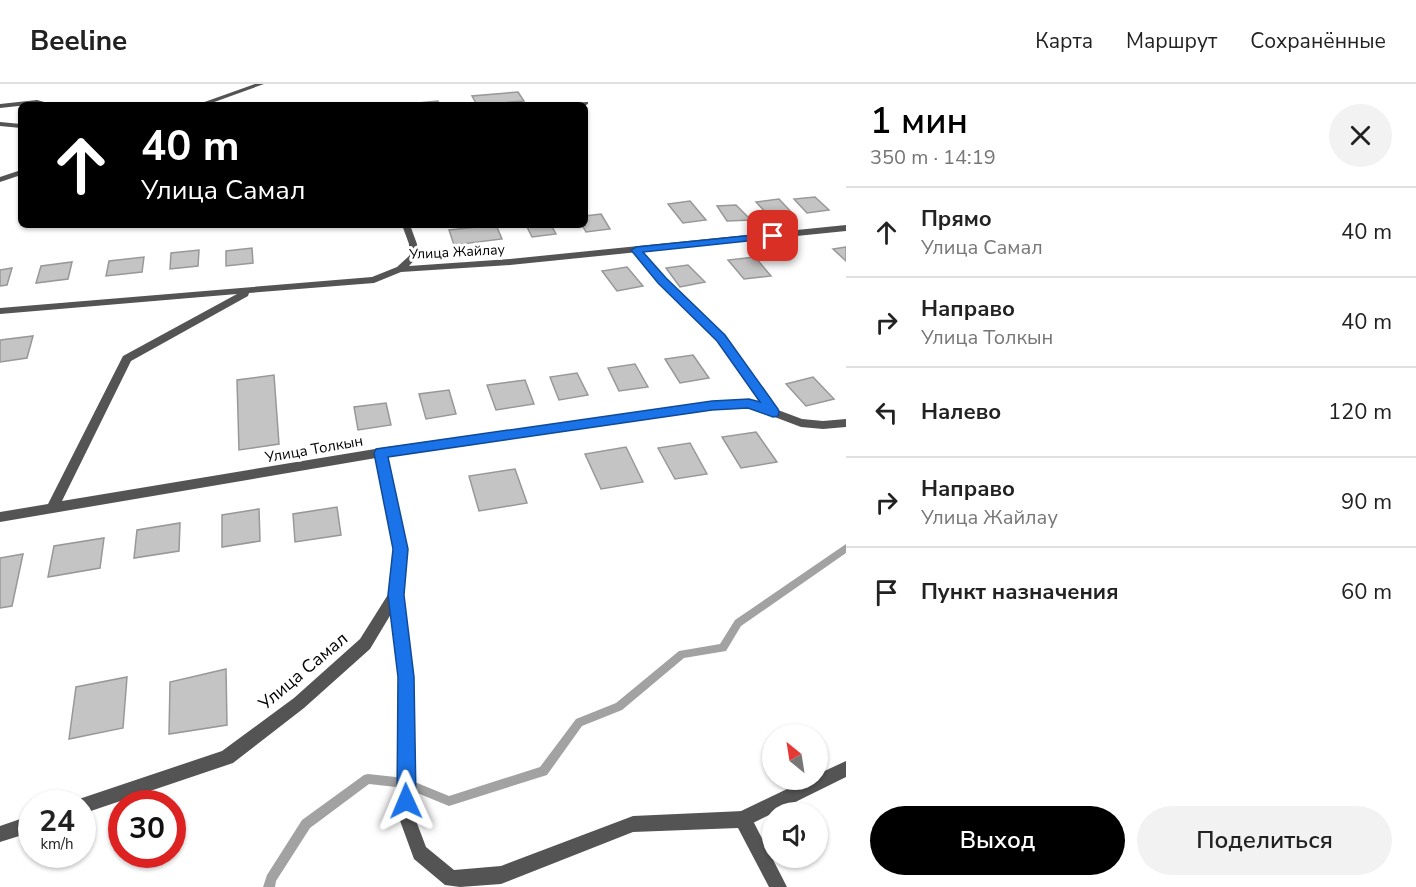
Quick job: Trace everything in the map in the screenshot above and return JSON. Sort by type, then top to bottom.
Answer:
[{"type":"street","points":[[208,102],[261,84]]},
{"type":"street","points":[[0,106],[18,104]]},
{"type":"street","points":[[0,124],[18,126]]},
{"type":"street","points":[[0,180],[18,173]]},
{"type":"street","points":[[400,269],[413,257],[407,228]]},
{"type":"street","name":"Улица Жайлау","points":[[0,311],[374,280],[400,269],[510,262],[846,228]]},
{"type":"street","points":[[636,250],[662,281],[721,338],[773,412]]},
{"type":"street","points":[[52,508],[128,359],[249,291]]},
{"type":"street","name":"Улица Толкын","points":[[0,517],[381,453],[712,406],[749,403],[801,423],[823,425],[846,423]]},
{"type":"street","name":"Улица Самал","points":[[96,801],[227,757],[299,703],[365,644],[396,595],[400,549],[381,453]]},
{"type":"street","points":[[396,595],[406,677],[407,818],[420,853],[451,879],[501,875],[633,824],[743,819],[846,769]]},
{"type":"street","points":[[743,819],[778,887]]},
{"type":"street","points":[[0,834],[18,828]]},
{"type":"building","points":[[518,92],[524,101],[475,102],[472,96]]},
{"type":"building","points":[[815,197],[829,210],[807,213],[794,199]]},
{"type":"building","points":[[779,199],[793,214],[770,217],[756,202]]},
{"type":"building","points":[[690,201],[706,220],[683,223],[668,204]]},
{"type":"building","points":[[736,205],[751,220],[727,221],[717,206]]},
{"type":"building","points":[[601,214],[610,229],[586,232],[584,228],[588,228],[588,216]]},
{"type":"building","points":[[497,228],[502,239],[454,245],[449,230]]},
{"type":"building","points":[[528,228],[553,228],[556,234],[532,237]]},
{"type":"building","points":[[846,247],[846,261],[833,249]]},
{"type":"building","points":[[252,248],[253,263],[226,266],[226,251]]},
{"type":"building","points":[[199,250],[198,266],[170,269],[171,253]]},
{"type":"building","points":[[144,257],[142,272],[106,276],[109,261]]},
{"type":"building","points":[[755,257],[771,276],[744,279],[728,260]]},
{"type":"building","points":[[72,262],[68,279],[36,283],[41,266]]},
{"type":"building","points":[[688,265],[705,282],[680,287],[666,268]]},
{"type":"building","points":[[627,267],[643,286],[617,291],[602,271]]},
{"type":"building","points":[[12,268],[7,285],[0,286],[0,270]]},
{"type":"building","points":[[33,336],[27,358],[0,362],[0,340]]},
{"type":"building","points":[[693,355],[709,378],[680,383],[665,359]]},
{"type":"building","points":[[635,364],[648,387],[619,391],[608,368]]},
{"type":"building","points":[[577,373],[588,395],[559,400],[550,377]]},
{"type":"building","points":[[274,375],[279,444],[239,450],[237,380]]},
{"type":"building","points":[[813,377],[834,399],[806,406],[786,384]]},
{"type":"building","points":[[525,380],[534,404],[496,410],[487,385]]},
{"type":"building","points":[[449,390],[456,414],[426,419],[419,394]]},
{"type":"building","points":[[386,403],[391,425],[358,430],[354,407]]},
{"type":"building","points":[[756,432],[777,462],[741,468],[722,437]]},
{"type":"building","points":[[690,443],[707,474],[675,479],[658,448]]},
{"type":"building","points":[[626,447],[643,482],[601,489],[585,454]]},
{"type":"building","points":[[515,469],[527,503],[479,511],[469,476]]},
{"type":"building","points":[[337,507],[341,535],[295,542],[293,514]]},
{"type":"building","points":[[259,509],[260,541],[222,547],[222,515]]},
{"type":"building","points":[[180,523],[179,551],[134,558],[137,530]]},
{"type":"building","points":[[104,538],[100,568],[48,577],[54,546]]},
{"type":"building","points":[[23,554],[12,606],[0,608],[0,558]]},
{"type":"building","points":[[226,669],[227,725],[169,734],[170,682]]},
{"type":"building","points":[[127,677],[123,728],[69,739],[76,687]]},
{"type":"waterway","points":[[269,887],[271,879],[306,824],[368,779],[405,783],[449,801],[543,771],[579,722],[619,707],[682,654],[723,648],[738,623],[846,548]]},
{"type":"route","points":[[406,801],[406,677],[396,595],[400,549],[381,453],[712,406],[749,403],[773,412],[721,338],[662,281],[636,250],[773,236]]}]
